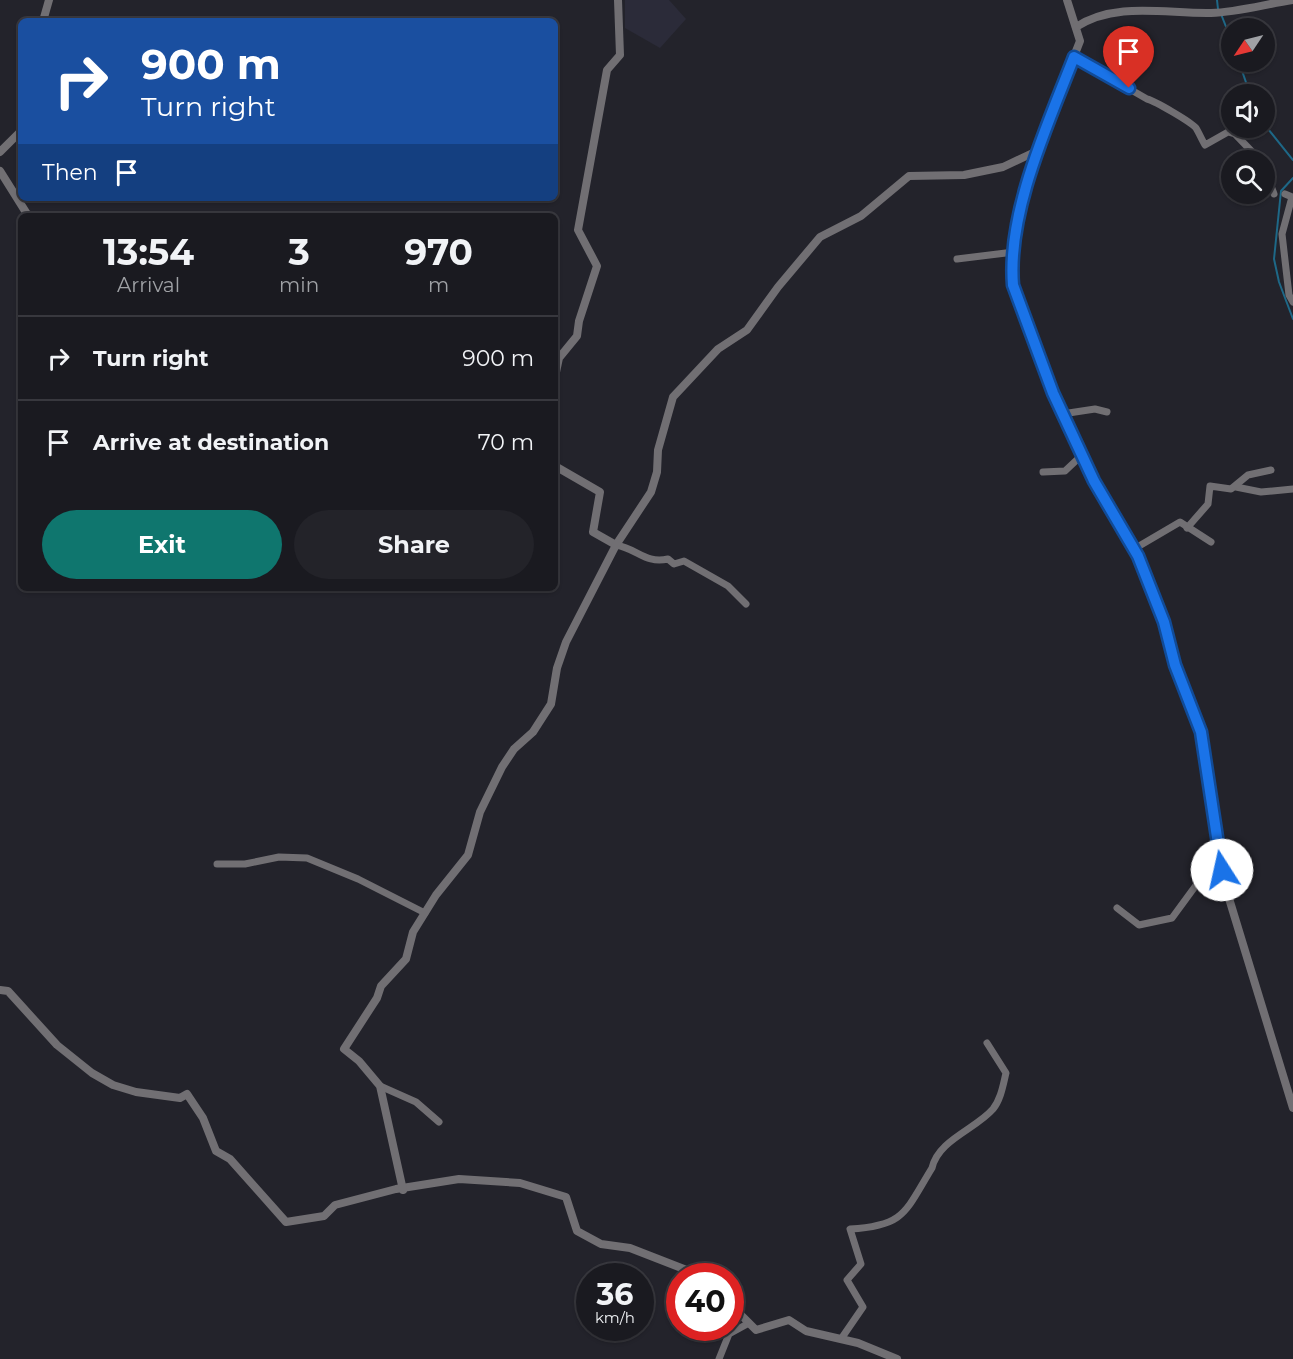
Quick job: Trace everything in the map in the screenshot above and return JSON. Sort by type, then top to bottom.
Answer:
[{"type":"street","points":[[44,18],[49,0]]},
{"type":"street","points":[[558,363],[559,358],[577,336],[579,321],[597,266],[579,230],[607,70],[620,55],[618,0]]},
{"type":"street","points":[[1067,0],[1080,41],[1037,150],[1014,252],[1013,285],[1062,414],[1094,481],[1134,549],[1164,622],[1175,665],[1201,732],[1222,870],[1235,923],[1293,1108]]},
{"type":"street","points":[[1076,27],[1093,16],[1132,10],[1218,12],[1293,0]]},
{"type":"street","points":[[1074,57],[1147,99],[1159,102],[1173,114],[1194,126],[1205,145],[1228,132],[1235,134],[1250,150]]},
{"type":"street","points":[[0,152],[18,134]]},
{"type":"street","points":[[439,1122],[416,1102],[380,1086],[359,1061],[344,1049],[377,998],[381,986],[406,959],[413,932],[424,913],[468,855],[480,812],[502,767],[514,749],[533,732],[551,704],[557,668],[566,642],[616,544],[651,492],[657,472],[658,450],[673,397],[718,349],[747,330],[778,287],[820,237],[861,216],[909,176],[964,175],[1003,167],[1037,150]]},
{"type":"street","points":[[0,171],[18,200]]},
{"type":"street","points":[[1285,194],[1292,197],[1282,234],[1285,267],[1293,302]]},
{"type":"street","points":[[957,259],[1014,252]]},
{"type":"street","points":[[1285,267],[1293,267]]},
{"type":"street","points":[[1062,414],[1095,409],[1107,412]]},
{"type":"street","points":[[1043,472],[1065,471],[1082,455]]},
{"type":"street","points":[[558,468],[600,492],[593,532],[616,544],[632,548],[646,559],[656,562],[668,559],[674,564],[684,561],[728,586],[746,604]]},
{"type":"street","points":[[1187,528],[1208,504],[1210,486],[1231,489],[1248,475],[1271,470]]},
{"type":"street","points":[[1236,487],[1261,492],[1293,489]]},
{"type":"street","points":[[1134,549],[1180,522],[1211,542]]},
{"type":"street","points":[[217,864],[245,864],[279,857],[308,858],[358,879],[424,913]]},
{"type":"street","points":[[1118,908],[1139,925],[1172,918],[1205,873],[1222,870]]},
{"type":"street","points":[[0,990],[8,991],[57,1045],[92,1073],[113,1085],[159,1096],[180,1098],[187,1094],[203,1118],[216,1151],[230,1159],[286,1222],[324,1216],[335,1205],[459,1179],[520,1184],[566,1197],[578,1231],[601,1244],[630,1248],[669,1263]]},
{"type":"street","points":[[841,1339],[863,1307],[847,1280],[861,1264],[850,1229],[881,1227],[905,1213],[932,1168],[934,1160],[948,1145],[993,1109],[1006,1073],[987,1043]]},
{"type":"street","points":[[380,1086],[403,1190]]},
{"type":"street","points":[[744,1318],[756,1330],[789,1320],[806,1331],[841,1339],[897,1359]]},
{"type":"street","points":[[719,1359],[729,1334],[749,1323]]},
{"type":"shaded area","points":[[625,0],[669,0],[686,19],[660,48],[625,28]]},
{"type":"waterway","points":[[1217,0],[1218,9]]},
{"type":"waterway","points":[[1221,14],[1223,18]]},
{"type":"waterway","points":[[1242,72],[1247,84]]},
{"type":"waterway","points":[[1275,138],[1293,160]]},
{"type":"waterway","points":[[1293,178],[1281,191],[1274,259],[1279,282],[1293,319]]},
{"type":"route","points":[[1129,88],[1074,57],[1033,161],[1011,266],[1013,285],[1053,393],[1094,481],[1138,556],[1164,622],[1175,665],[1201,732],[1222,870]]}]
